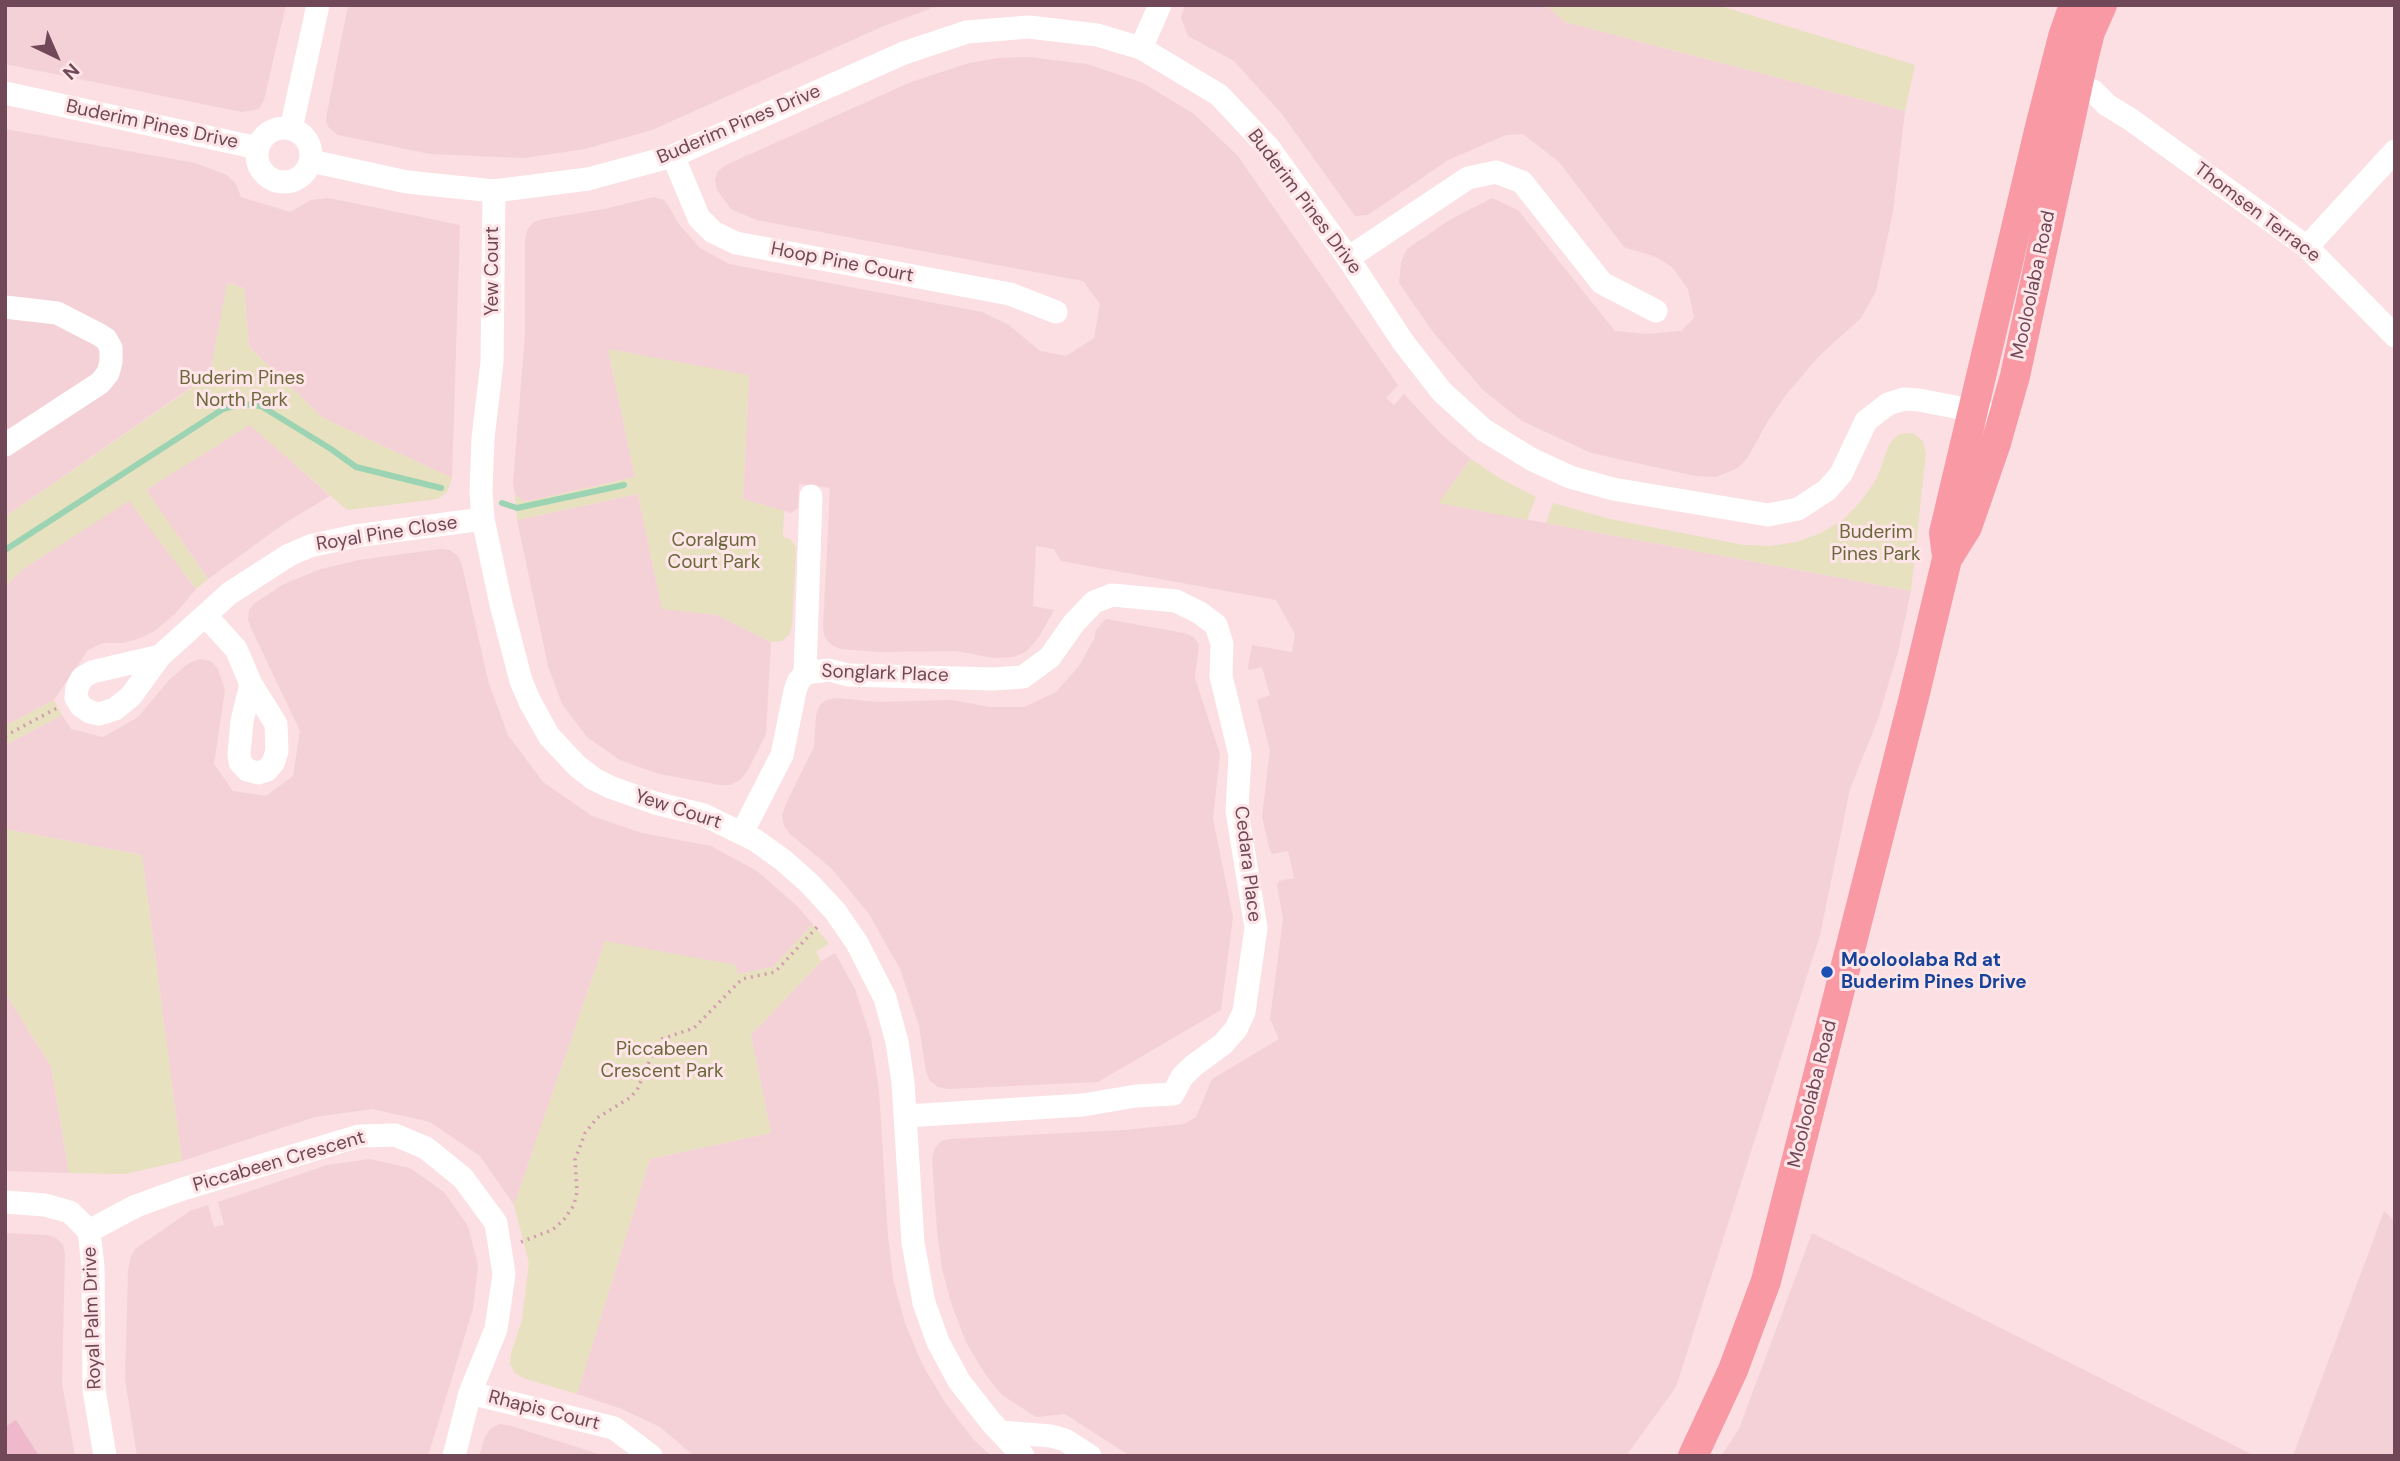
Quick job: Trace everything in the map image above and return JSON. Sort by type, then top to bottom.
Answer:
[{"type":"main road","name":"Mooloolaba Road","points":[[1947,559],[1944,533],[2063,37],[2074,5]]},
{"type":"main road","name":"Mooloolaba Road","points":[[1693,1456],[1733,1370],[1766,1281],[1947,559],[1966,527],[2015,376],[2090,32],[2102,5]]},
{"type":"main road","points":[[2026,189],[2040,174],[2057,104],[2064,94],[2078,85]]},
{"type":"street","points":[[291,128],[318,5]]},
{"type":"street","points":[[1141,48],[1160,5]]},
{"type":"street","name":"Buderim Pines Drive","points":[[311,161],[407,182],[494,191],[588,179],[673,156],[904,53],[967,32],[1029,27],[1097,35],[1141,48],[1219,95],[1269,148],[1442,392],[1484,430],[1531,460],[1570,477],[1613,488],[1768,515],[1798,509],[1827,490],[1841,474],[1866,421],[1888,404],[1919,400],[2003,417]]},
{"type":"street","name":"Thomsen Terrace","points":[[2078,85],[2094,90],[2107,105],[2307,247],[2395,336]]},
{"type":"street","name":"Buderim Pines Drive","points":[[5,93],[258,148]]},
{"type":"street","points":[[2069,122],[2084,112],[2107,105]]},
{"type":"street","points":[[282,128],[291,128],[305,137],[312,153],[311,161],[308,169],[295,180],[278,182],[264,173],[259,166],[258,148],[267,134],[282,128]]},
{"type":"street","points":[[2307,247],[2395,151]]},
{"type":"street","name":"Hoop Pine Court","points":[[673,156],[699,218],[713,232],[736,243],[1010,294],[1056,312]]},
{"type":"street","points":[[1348,258],[1468,178],[1496,172],[1522,182],[1602,283],[1656,311]]},
{"type":"street","name":"Yew Court","points":[[494,191],[492,362],[483,438],[481,491],[483,519],[521,681],[549,736],[577,766],[610,787],[655,803],[704,815],[742,833],[797,871],[835,911],[857,943],[879,983],[889,1010],[903,1082],[913,1243],[924,1303],[938,1342],[954,1373],[980,1410],[1023,1456]]},
{"type":"street","points":[[5,307],[57,313],[98,334],[106,339],[111,348],[111,362],[108,373],[100,383],[5,444]]},
{"type":"street","points":[[805,673],[811,496]]},
{"type":"street","name":"Royal Pine Close","points":[[160,656],[92,672],[82,678],[76,698],[80,706],[99,714],[115,709],[131,696],[160,656],[248,580],[289,555],[310,546],[355,536],[483,519]]},
{"type":"street","name":"Cedara Place","points":[[905,1116],[1083,1105],[1136,1096],[1173,1094],[1182,1077],[1223,1044],[1236,1029],[1244,1012],[1256,928],[1237,811],[1240,755],[1221,676],[1222,644],[1216,625],[1176,601],[1112,595],[1094,602],[1074,623]]},
{"type":"street","points":[[206,616],[236,649],[251,684]]},
{"type":"street","name":"Songlark Place","points":[[742,833],[782,755],[795,691],[805,673],[829,670],[848,675],[1023,677],[1049,657],[1074,623]]},
{"type":"street","name":"Piccabeen Crescent","points":[[89,1231],[136,1206],[183,1189],[359,1136],[395,1135],[426,1148],[463,1178],[496,1223],[504,1274],[496,1329],[470,1393],[454,1456]]},
{"type":"street","name":"Royal Palm Drive","points":[[5,1202],[45,1205],[69,1212],[89,1231],[93,1267],[94,1390],[105,1456]]},
{"type":"street","name":"Rhapis Court","points":[[470,1393],[614,1428],[651,1456]]},
{"type":"street","points":[[1001,1432],[1065,1440],[1090,1456]]},
{"type":"path","points":[[5,736],[76,698]]},
{"type":"path","points":[[500,1249],[537,1237],[562,1221],[574,1205],[577,1192],[575,1160],[585,1133],[597,1118],[631,1097],[638,1088],[654,1049],[662,1039],[694,1028],[742,979],[775,972],[824,920]]},
{"type":"shaded area","points":[[5,5],[286,5],[264,100],[259,109],[242,112],[5,64]]},
{"type":"shaded area","points":[[348,5],[951,5],[932,8],[879,28],[652,130],[585,149],[524,158],[430,154],[338,135],[329,128],[327,113]]},
{"type":"shaded area","points":[[1185,5],[1546,5],[1565,22],[1905,111],[1893,212],[1876,291],[1861,318],[1819,356],[1785,396],[1748,457],[1738,468],[1716,477],[1695,476],[1591,453],[1522,421],[1483,390],[1433,332],[1399,283],[1401,262],[1407,249],[1448,221],[1492,198],[1518,210],[1615,331],[1647,334],[1681,331],[1694,318],[1688,289],[1672,267],[1656,257],[1624,247],[1559,162],[1523,134],[1506,135],[1448,160],[1368,215],[1355,216],[1282,114],[1234,61],[1188,36],[1181,18]]},
{"type":"shaded area","points":[[1028,57],[1087,64],[1143,83],[1194,114],[1237,155],[1398,385],[1386,398],[1394,405],[1404,394],[1442,435],[1471,459],[1439,503],[1911,591],[1898,652],[1878,719],[1850,789],[1820,935],[1676,1387],[1626,1456],[1130,1456],[1065,1414],[1036,1417],[1002,1395],[985,1374],[966,1342],[942,1269],[937,1231],[932,1158],[941,1141],[1184,1124],[1196,1117],[1212,1079],[1279,1039],[1270,1019],[1283,919],[1277,885],[1279,881],[1294,878],[1288,851],[1273,854],[1270,851],[1262,817],[1270,750],[1257,700],[1270,695],[1262,667],[1249,670],[1248,667],[1252,645],[1292,652],[1295,634],[1276,600],[1061,561],[1054,549],[1036,546],[1033,606],[1054,610],[1039,637],[1026,652],[1013,657],[994,658],[956,651],[880,652],[840,649],[825,638],[823,628],[830,488],[799,484],[798,508],[791,513],[743,499],[749,376],[608,349],[635,477],[525,502],[515,495],[513,483],[525,334],[525,240],[527,230],[534,222],[544,219],[654,197],[664,200],[678,223],[700,248],[729,264],[982,312],[1009,325],[1040,351],[1066,356],[1094,338],[1100,304],[1083,281],[756,220],[731,209],[717,190],[715,180],[718,171],[726,165],[911,82],[969,63]]},
{"type":"shaded area","points":[[5,129],[195,163],[227,175],[236,184],[241,197],[290,212],[311,200],[329,198],[460,225],[452,478],[323,418],[249,347],[244,288],[228,283],[210,374],[5,517]]},
{"type":"shaded area","points":[[250,424],[330,496],[285,523],[208,579],[146,490]]},
{"type":"shaded area","points":[[638,494],[662,608],[717,615],[771,642],[766,734],[747,772],[740,780],[730,785],[659,774],[620,760],[587,737],[562,704],[548,666],[517,520]]},
{"type":"shaded area","points":[[129,500],[196,589],[175,614],[153,632],[122,643],[103,643],[88,650],[54,700],[5,726],[5,586],[23,569]]},
{"type":"shaded area","points":[[450,550],[458,556],[462,565],[489,684],[508,735],[543,782],[592,816],[642,833],[711,846],[757,871],[796,905],[813,924],[773,967],[738,974],[605,941],[514,1205],[480,1156],[430,1122],[372,1109],[315,1117],[182,1161],[142,855],[5,829],[5,745],[62,715],[71,729],[103,737],[138,717],[169,680],[189,663],[200,659],[211,661],[218,669],[225,690],[214,764],[233,791],[266,796],[293,776],[300,731],[251,628],[249,610],[284,584],[321,569],[359,560]]},
{"type":"shaded area","points":[[1106,619],[1184,633],[1194,637],[1199,645],[1195,678],[1220,754],[1213,819],[1233,917],[1221,1010],[1098,1082],[948,1089],[938,1087],[930,1081],[926,1071],[919,1026],[900,969],[869,914],[832,869],[784,826],[782,816],[785,806],[814,747],[819,706],[826,700],[836,698],[878,702],[952,700],[989,707],[1024,707],[1056,692],[1079,666],[1096,630]]},
{"type":"shaded area","points":[[835,953],[855,989],[871,1038],[879,1090],[893,1279],[905,1323],[922,1364],[946,1404],[973,1439],[991,1456],[694,1456],[660,1427],[622,1409],[577,1394],[650,1159],[771,1133],[751,1035],[821,961]]},
{"type":"shaded area","points":[[5,993],[51,1066],[69,1173],[5,1171]]},
{"type":"shaded area","points":[[370,1159],[410,1168],[444,1192],[468,1226],[478,1266],[473,1309],[428,1456],[137,1456],[125,1379],[128,1271],[135,1249],[190,1211],[208,1205],[214,1227],[224,1225],[218,1202],[327,1165]]},
{"type":"shaded area","points":[[2384,1211],[2395,1222],[2395,1456],[2293,1456]]},
{"type":"shaded area","points":[[5,1233],[47,1235],[56,1238],[63,1245],[62,1383],[75,1456],[5,1456]]},
{"type":"shaded area","points":[[1812,1233],[2255,1456],[1721,1456],[1739,1429]]},
{"type":"shaded area","points":[[499,1424],[605,1456],[479,1456],[490,1429]]},
{"type":"green space","points":[[1546,5],[1717,5],[1915,65],[1905,111],[1565,22]]},
{"type":"green space","name":"Buderim Pines North Park","points":[[227,283],[244,288],[249,347],[323,418],[452,478],[447,492],[438,499],[347,510],[250,425],[146,490],[208,579],[196,589],[129,501],[23,569],[5,586],[5,517],[210,375]]},
{"type":"green space","name":"Coralgum Court Park","points":[[608,349],[749,375],[743,499],[784,511],[783,537],[790,539],[796,547],[792,626],[789,635],[782,641],[771,642],[717,615],[662,609],[638,494],[517,520],[515,495],[525,502],[635,477]]},
{"type":"green space","name":"Buderim Pines Park","points":[[1913,433],[1923,441],[1926,453],[1911,591],[1546,523],[1553,503],[1610,519],[1744,545],[1770,546],[1797,542],[1821,533],[1844,519],[1862,500],[1877,478],[1889,445],[1900,434]]},
{"type":"green space","points":[[1471,459],[1501,479],[1536,497],[1527,520],[1438,503]]},
{"type":"green space","points":[[54,700],[62,715],[5,745],[5,726]]},
{"type":"green space","points":[[5,829],[142,855],[182,1161],[125,1174],[69,1173],[51,1066],[5,993]]},
{"type":"green space","name":"Piccabeen Crescent Park","points":[[813,924],[829,944],[816,952],[821,961],[751,1035],[771,1133],[650,1159],[577,1394],[523,1378],[515,1373],[510,1364],[511,1354],[522,1320],[529,1263],[514,1205],[605,941],[736,965],[738,974],[773,967]]},
{"type":"building","points":[[16,1420],[39,1456],[5,1456],[5,1427]]},
{"type":"waterway","points":[[5,550],[223,409],[241,404],[261,406],[356,467],[441,488]]},
{"type":"waterway","points":[[502,503],[517,508],[624,485]]},
{"type":"place","name":"Mooloolaba Rd at Buderim Pines Drive","points":[[1827,972]]}]
